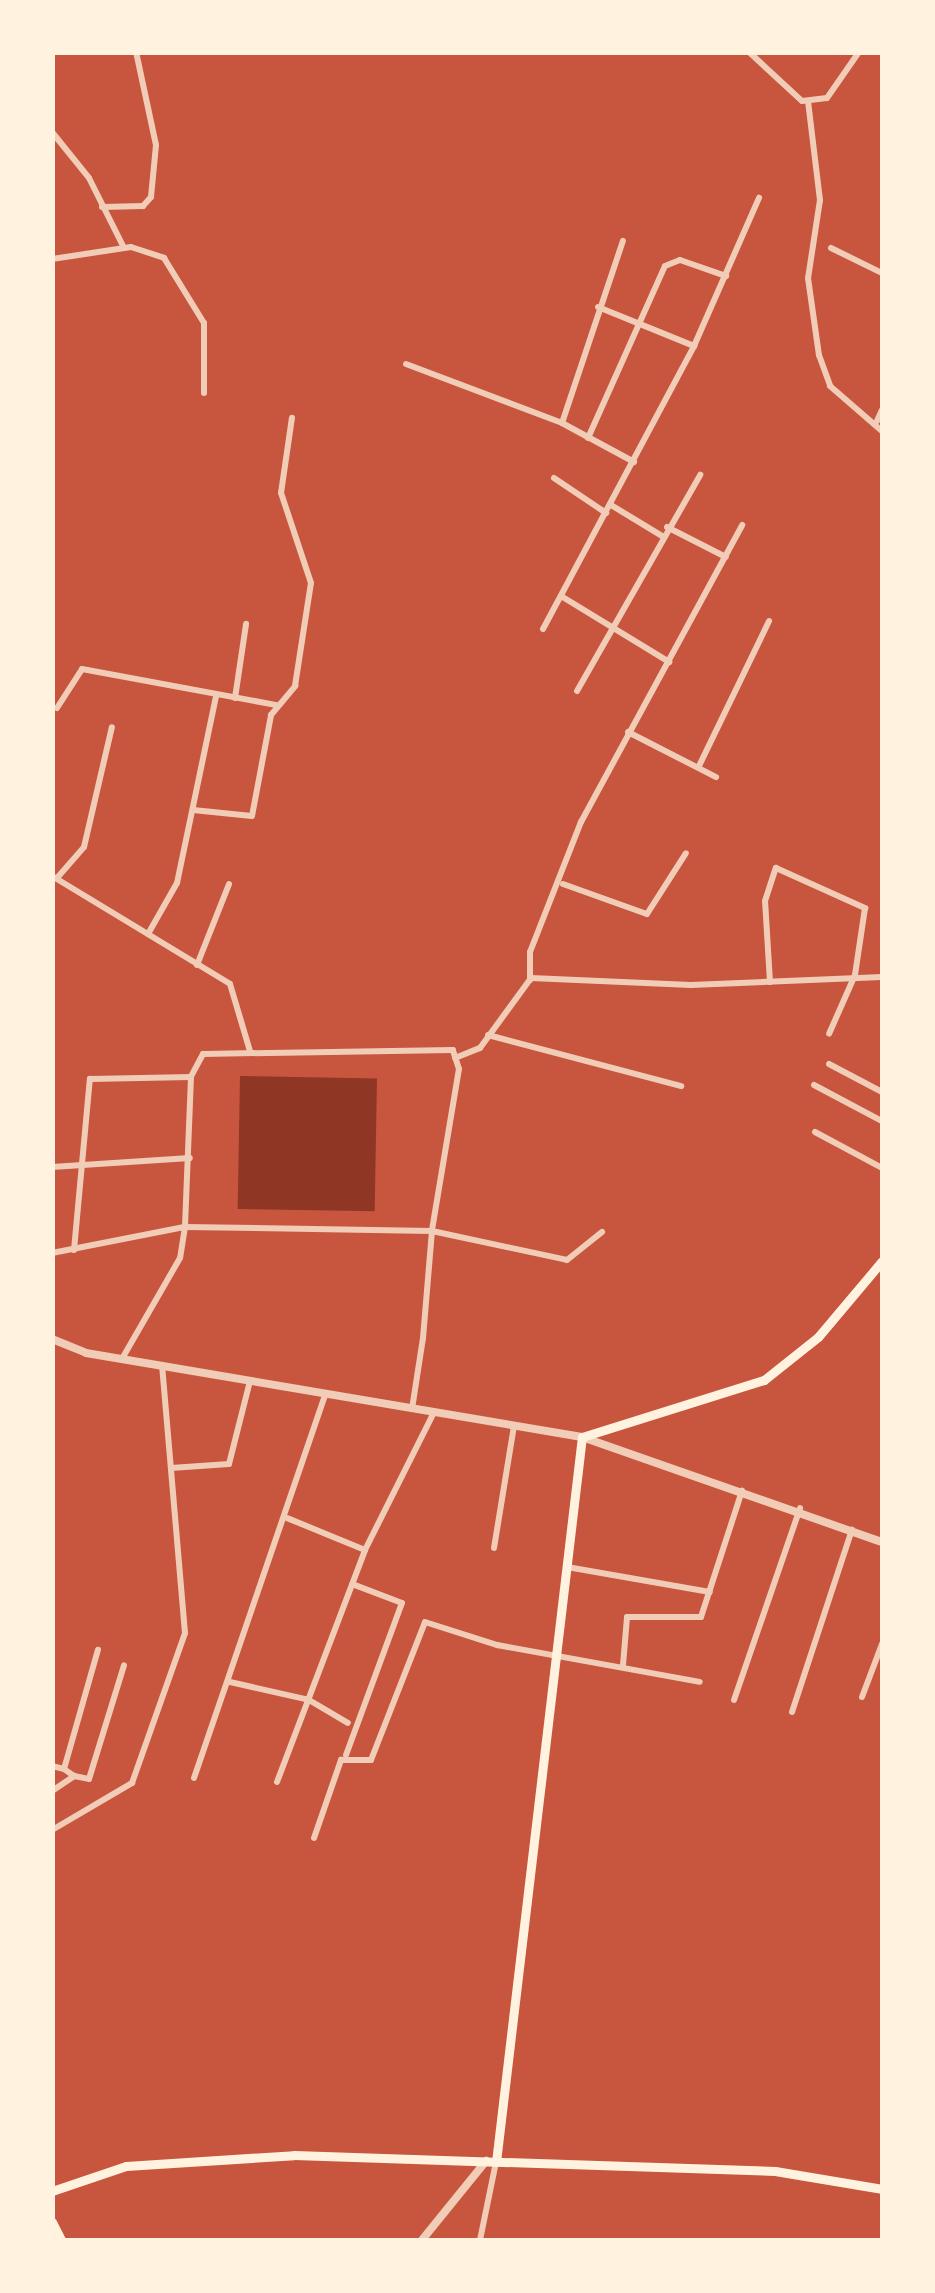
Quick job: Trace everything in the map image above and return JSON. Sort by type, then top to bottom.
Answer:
[{"type":"main road","points":[[491,2162],[582,1437],[764,1380],[818,1337],[882,1261]]},
{"type":"main road","points":[[52,2191],[166,2160],[491,2162],[775,2171],[882,2189]]},
{"type":"main road","points":[[52,2222],[61,2240]]},
{"type":"street","points":[[102,207],[143,206],[151,197],[156,146],[136,52]]},
{"type":"street","points":[[749,52],[794,100],[808,101],[832,94],[860,52]]},
{"type":"street","points":[[808,101],[820,200],[808,278],[819,355],[830,386],[882,431]]},
{"type":"street","points":[[52,132],[124,248]]},
{"type":"street","points":[[542,629],[694,346],[759,198]]},
{"type":"street","points":[[562,423],[623,241]]},
{"type":"street","points":[[52,259],[124,248],[164,258],[204,324],[204,392]]},
{"type":"street","points":[[831,248],[882,272]]},
{"type":"street","points":[[588,438],[646,323],[668,262],[726,276]]},
{"type":"street","points":[[598,307],[646,323],[694,346]]},
{"type":"street","points":[[406,364],[562,423],[634,462]]},
{"type":"street","points":[[876,422],[882,410]]},
{"type":"street","points":[[193,810],[252,816],[278,706],[295,686],[311,583],[281,492],[292,418]]},
{"type":"street","points":[[577,691],[700,475]]},
{"type":"street","points":[[554,478],[662,536]]},
{"type":"street","points":[[456,1058],[488,1035],[530,980],[530,952],[563,884],[582,822],[742,525]]},
{"type":"street","points":[[667,528],[726,557]]},
{"type":"street","points":[[561,596],[670,662]]},
{"type":"street","points":[[699,766],[768,621]]},
{"type":"street","points":[[235,698],[246,624]]},
{"type":"street","points":[[57,708],[82,669],[278,706]]},
{"type":"street","points":[[148,934],[174,892],[216,696]]},
{"type":"street","points":[[112,727],[84,847],[55,877],[197,965],[238,996],[250,1051]]},
{"type":"street","points":[[628,732],[716,776]]},
{"type":"street","points":[[563,884],[622,911],[651,912],[686,852]]},
{"type":"street","points":[[770,982],[765,901],[780,867],[865,908],[855,975],[829,1034]]},
{"type":"street","points":[[197,965],[229,884]]},
{"type":"street","points":[[530,980],[770,982],[855,975],[882,977]]},
{"type":"street","points":[[488,1035],[680,1086]]},
{"type":"street","points":[[122,1359],[172,1274],[185,1227],[191,1077],[203,1054],[404,1046],[453,1050],[456,1058],[412,1410]]},
{"type":"street","points":[[828,1064],[882,1092]]},
{"type":"street","points":[[74,1250],[90,1079],[191,1077]]},
{"type":"street","points":[[814,1085],[882,1121]]},
{"type":"street","points":[[815,1132],[882,1168]]},
{"type":"street","points":[[52,1167],[83,1161],[190,1158]]},
{"type":"street","points":[[52,1253],[185,1227],[432,1232],[567,1260],[602,1232]]},
{"type":"street","points":[[52,1339],[122,1359],[582,1437],[800,1508],[882,1542]]},
{"type":"street","points":[[52,1830],[132,1783],[166,1692],[189,1608],[162,1365]]},
{"type":"street","points":[[171,1468],[228,1464],[250,1381]]},
{"type":"street","points":[[194,1778],[325,1395]]},
{"type":"street","points":[[277,1782],[365,1550],[433,1414]]},
{"type":"street","points":[[494,1548],[514,1426]]},
{"type":"street","points":[[622,1666],[627,1618],[694,1621],[710,1592],[742,1489]]},
{"type":"street","points":[[734,1700],[800,1508]]},
{"type":"street","points":[[286,1518],[365,1550]]},
{"type":"street","points":[[792,1712],[853,1529]]},
{"type":"street","points":[[567,1567],[710,1592]]},
{"type":"street","points":[[314,1838],[402,1603],[352,1584]]},
{"type":"street","points":[[346,1755],[371,1760],[425,1622],[700,1682]]},
{"type":"street","points":[[862,1697],[882,1644]]},
{"type":"street","points":[[64,1770],[98,1650]]},
{"type":"street","points":[[52,1766],[89,1779],[124,1664]]},
{"type":"street","points":[[230,1682],[309,1700],[348,1724]]},
{"type":"street","points":[[52,1791],[76,1776]]},
{"type":"street","points":[[422,2240],[491,2162]]},
{"type":"street","points":[[480,2240],[491,2162]]},
{"type":"shaded area","points":[[240,1076],[377,1078],[375,1211],[238,1209]]}]
